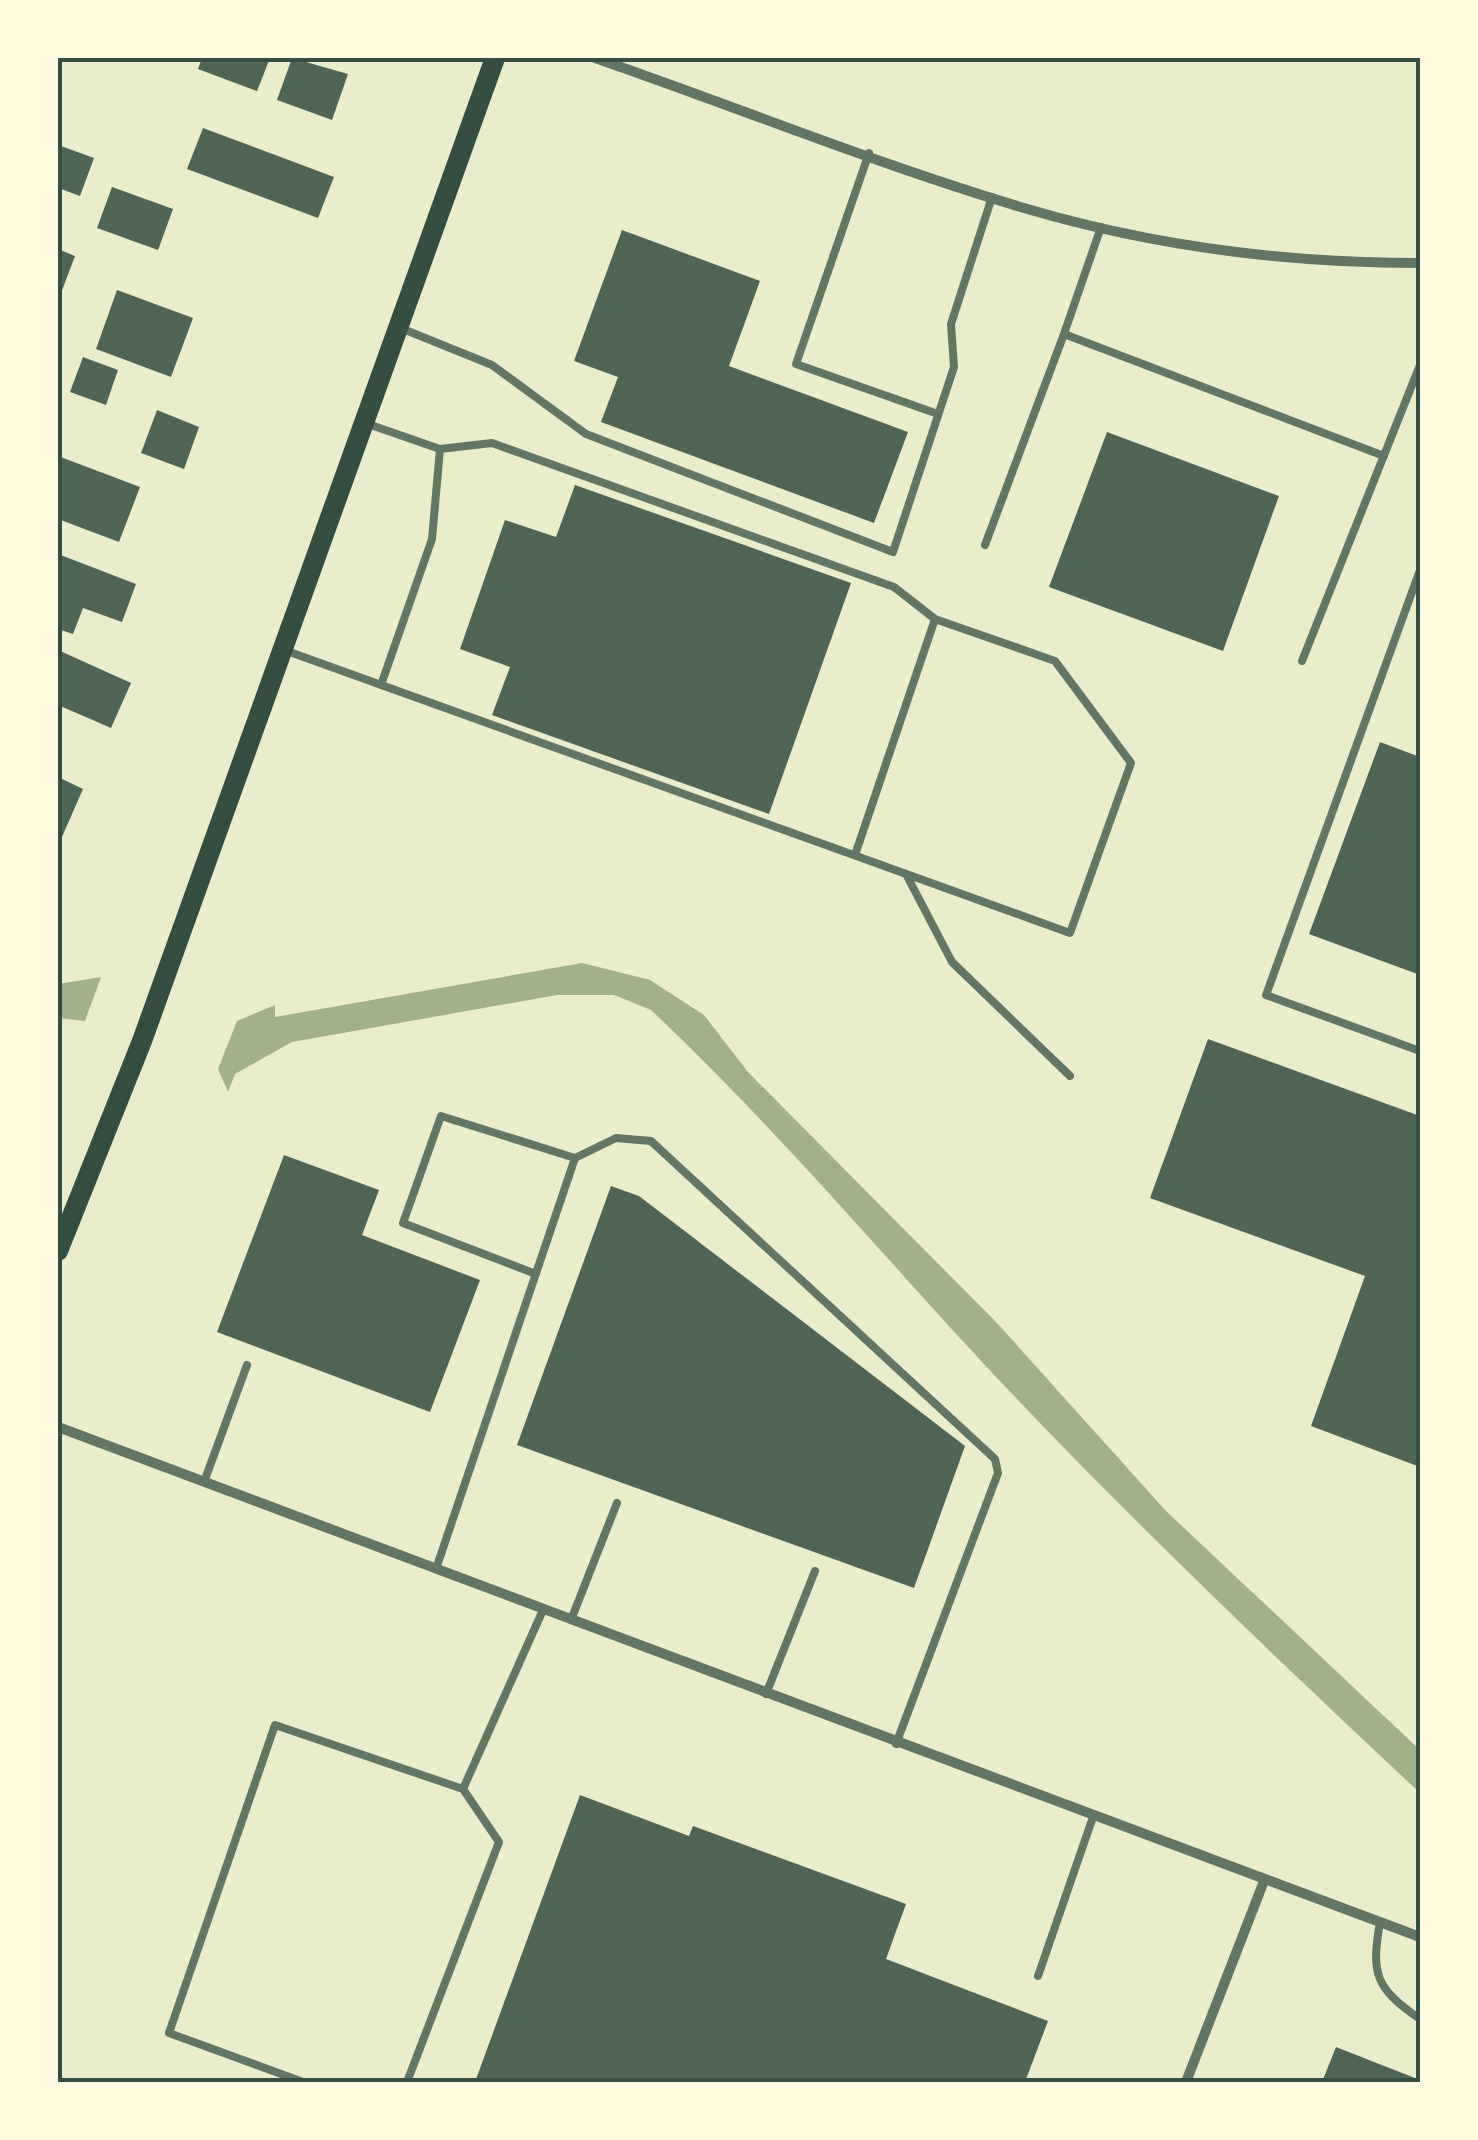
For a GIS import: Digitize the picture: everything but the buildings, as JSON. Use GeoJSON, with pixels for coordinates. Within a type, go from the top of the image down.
{"type":"FeatureCollection","features":[{"type":"Feature","properties":{"kind":"main road"},"geometry":{"type":"LineString","coordinates":[[58,1251],[142,1041],[496,58]]}},
{"type":"Feature","properties":{"kind":"street"},"geometry":{"type":"LineString","coordinates":[[594,58],[992,197],[1102,226],[1256,255],[1420,263]]}},
{"type":"Feature","properties":{"kind":"street"},"geometry":{"type":"LineString","coordinates":[[58,1428],[1420,1937]]}},
{"type":"Feature","properties":{"kind":"street"},"geometry":{"type":"LineString","coordinates":[[1186,2082],[1264,1881]]}},
{"type":"Feature","properties":{"kind":"lane"},"geometry":{"type":"LineString","coordinates":[[868,153],[796,364],[938,414]]}},
{"type":"Feature","properties":{"kind":"lane"},"geometry":{"type":"LineString","coordinates":[[398,327],[492,365],[586,434],[893,552],[954,366],[951,324],[992,197]]}},
{"type":"Feature","properties":{"kind":"lane"},"geometry":{"type":"LineString","coordinates":[[985,545],[1102,226]]}},
{"type":"Feature","properties":{"kind":"lane"},"geometry":{"type":"LineString","coordinates":[[1064,334],[1384,456]]}},
{"type":"Feature","properties":{"kind":"lane"},"geometry":{"type":"LineString","coordinates":[[1302,660],[1420,365]]}},
{"type":"Feature","properties":{"kind":"lane"},"geometry":{"type":"LineString","coordinates":[[282,650],[1070,932],[1131,763],[1055,661],[935,619],[894,588],[492,443],[440,449],[364,422]]}},
{"type":"Feature","properties":{"kind":"lane"},"geometry":{"type":"LineString","coordinates":[[381,685],[432,539],[440,449]]}},
{"type":"Feature","properties":{"kind":"lane"},"geometry":{"type":"LineString","coordinates":[[1420,570],[1266,995],[1420,1051]]}},
{"type":"Feature","properties":{"kind":"lane"},"geometry":{"type":"LineString","coordinates":[[855,855],[935,619]]}},
{"type":"Feature","properties":{"kind":"lane"},"geometry":{"type":"LineString","coordinates":[[906,874],[952,962],[1070,1076]]}},
{"type":"Feature","properties":{"kind":"lane"},"geometry":{"type":"LineString","coordinates":[[536,1274],[403,1223],[442,1116],[575,1158],[616,1138],[650,1141],[995,1459],[998,1473],[896,1744]]}},
{"type":"Feature","properties":{"kind":"lane"},"geometry":{"type":"LineString","coordinates":[[436,1570],[575,1158]]}},
{"type":"Feature","properties":{"kind":"lane"},"geometry":{"type":"LineString","coordinates":[[204,1482],[247,1364]]}},
{"type":"Feature","properties":{"kind":"lane"},"geometry":{"type":"LineString","coordinates":[[570,1620],[616,1503]]}},
{"type":"Feature","properties":{"kind":"lane"},"geometry":{"type":"LineString","coordinates":[[766,1694],[815,1571]]}},
{"type":"Feature","properties":{"kind":"lane"},"geometry":{"type":"LineString","coordinates":[[463,1789],[543,1610]]}},
{"type":"Feature","properties":{"kind":"lane"},"geometry":{"type":"LineString","coordinates":[[303,2082],[170,2033],[274,1725],[463,1789],[499,1842],[407,2082]]}},
{"type":"Feature","properties":{"kind":"lane"},"geometry":{"type":"LineString","coordinates":[[1038,1976],[1094,1817]]}},
{"type":"Feature","properties":{"kind":"lane"},"geometry":{"type":"LineString","coordinates":[[1380,1922],[1372,1963],[1378,1978],[1420,2019]]}},
{"type":"Feature","properties":{"kind":"shaded area"},"geometry":{"type":"Polygon","coordinates":[[[582,963],[650,980],[704,1015],[748,1072],[997,1323],[1166,1511],[1420,1750],[1420,1793],[1061,1445],[765,1125],[651,1010],[614,995],[557,995],[292,1042],[235,1074],[228,1092],[218,1069],[237,1021],[275,1005],[275,1017],[582,963]]]}},
{"type":"Feature","properties":{"kind":"shaded area"},"geometry":{"type":"Polygon","coordinates":[[[101,977],[85,1021],[58,1018],[58,984],[101,977]]]}}]}
